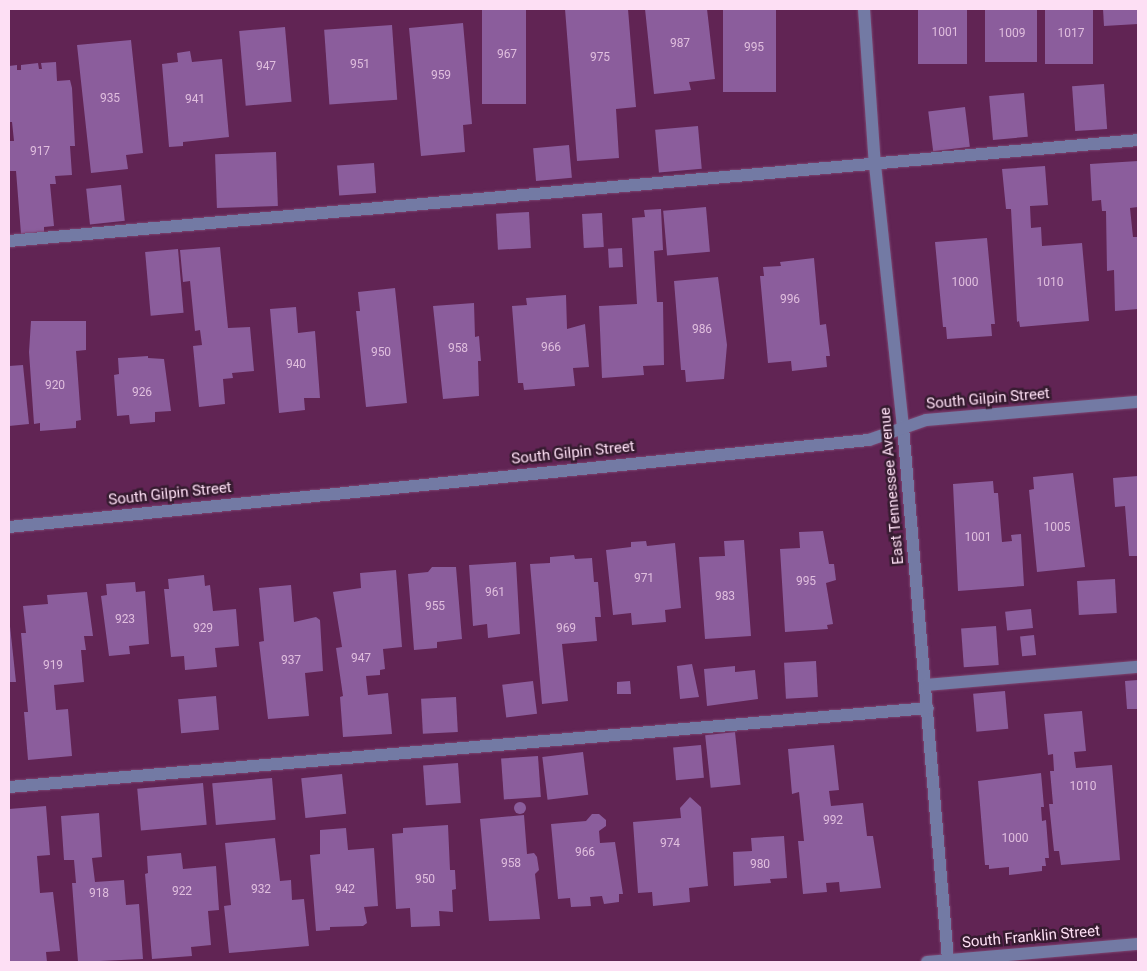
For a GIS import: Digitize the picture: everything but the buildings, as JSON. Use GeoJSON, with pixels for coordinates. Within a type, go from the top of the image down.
{"type":"FeatureCollection","features":[{"type":"Feature","properties":{"kind":"street","name":"East Tennessee Avenue"},"geometry":{"type":"LineString","coordinates":[[864,9],[875,165],[904,427],[948,960]]}},
{"type":"Feature","properties":{"kind":"street"},"geometry":{"type":"LineString","coordinates":[[9,241],[1138,140]]}},
{"type":"Feature","properties":{"kind":"street","name":"South Gilpin Street"},"geometry":{"type":"LineString","coordinates":[[9,527],[868,440],[926,420],[1138,402]]}},
{"type":"Feature","properties":{"kind":"street"},"geometry":{"type":"LineString","coordinates":[[926,685],[1138,666]]}},
{"type":"Feature","properties":{"kind":"street"},"geometry":{"type":"LineString","coordinates":[[9,787],[928,708]]}},
{"type":"Feature","properties":{"kind":"street","name":"South Franklin Street"},"geometry":{"type":"LineString","coordinates":[[927,962],[1138,944]]}}]}
